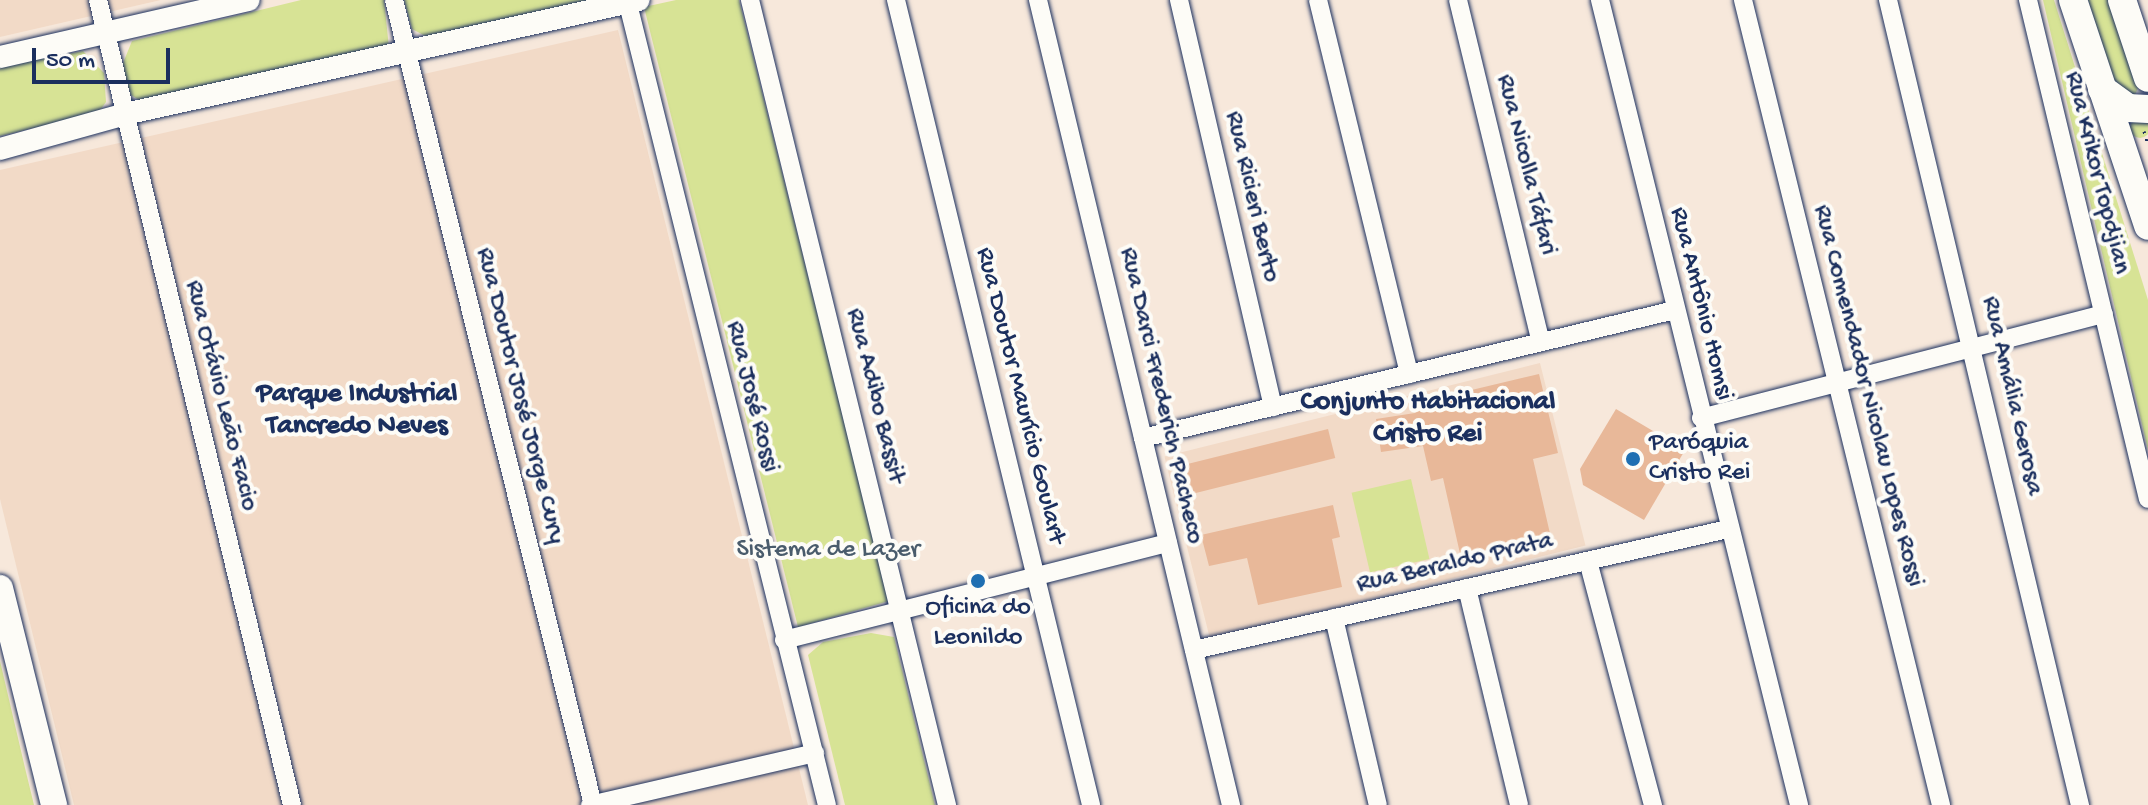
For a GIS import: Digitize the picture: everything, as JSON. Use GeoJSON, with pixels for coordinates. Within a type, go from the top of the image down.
{"type":"FeatureCollection","features":[{"type":"Feature","properties":{"kind":"main road"},"geometry":{"type":"LineString","coordinates":[[2073,0],[2102,89],[2138,162],[2148,226]]}},
{"type":"Feature","properties":{"kind":"main road"},"geometry":{"type":"LineString","coordinates":[[2122,0],[2148,78]]}},
{"type":"Feature","properties":{"kind":"main road"},"geometry":{"type":"LineString","coordinates":[[2102,89],[2128,108],[2148,109]]}},
{"type":"Feature","properties":{"kind":"main road"},"geometry":{"type":"LineString","coordinates":[[0,588],[54,805]]}},
{"type":"Feature","properties":{"kind":"street","name":"Rua Otávio Leão Facio"},"geometry":{"type":"LineString","coordinates":[[98,0],[292,805]]}},
{"type":"Feature","properties":{"kind":"street"},"geometry":{"type":"LineString","coordinates":[[0,57],[249,0]]}},
{"type":"Feature","properties":{"kind":"street","name":"Rua Doutor José Jorge Cury"},"geometry":{"type":"LineString","coordinates":[[394,0],[592,805]]}},
{"type":"Feature","properties":{"kind":"street","name":"Rua Adibo Bassit"},"geometry":{"type":"LineString","coordinates":[[750,0],[947,805]]}},
{"type":"Feature","properties":{"kind":"street","name":"Rua Doutor Maurício Goulart"},"geometry":{"type":"LineString","coordinates":[[896,0],[1091,805]]}},
{"type":"Feature","properties":{"kind":"street","name":"Rua Darci Frederich Pacheco"},"geometry":{"type":"LineString","coordinates":[[1038,0],[1231,805]]}},
{"type":"Feature","properties":{"kind":"street","name":"Rua Ricieri Berto"},"geometry":{"type":"LineString","coordinates":[[1179,0],[1273,407]]}},
{"type":"Feature","properties":{"kind":"street"},"geometry":{"type":"LineString","coordinates":[[1318,0],[1409,374]]}},
{"type":"Feature","properties":{"kind":"street","name":"Rua Nicolla Táfari"},"geometry":{"type":"LineString","coordinates":[[1458,0],[1541,342]]}},
{"type":"Feature","properties":{"kind":"street","name":"Rua Antônio Homsi"},"geometry":{"type":"LineString","coordinates":[[1600,0],[1728,529],[1799,805]]}},
{"type":"Feature","properties":{"kind":"street","name":"Rua Comendador Nicolau Lopes Rossi"},"geometry":{"type":"LineString","coordinates":[[1743,0],[1941,805]]}},
{"type":"Feature","properties":{"kind":"street","name":"Rua Amália Gerosa"},"geometry":{"type":"LineString","coordinates":[[1888,0],[1974,348],[2080,805]]}},
{"type":"Feature","properties":{"kind":"street","name":"Rua Krikor Topdjian"},"geometry":{"type":"LineString","coordinates":[[2028,0],[2148,499]]}},
{"type":"Feature","properties":{"kind":"street"},"geometry":{"type":"LineString","coordinates":[[0,149],[125,114],[631,1]]}},
{"type":"Feature","properties":{"kind":"street","name":"Rua José Rossi"},"geometry":{"type":"LineString","coordinates":[[631,1],[784,640],[827,805]]}},
{"type":"Feature","properties":{"kind":"street"},"geometry":{"type":"LineString","coordinates":[[1143,438],[1675,310]]}},
{"type":"Feature","properties":{"kind":"street"},"geometry":{"type":"LineString","coordinates":[[1701,418],[2104,314]]}},
{"type":"Feature","properties":{"kind":"street","name":"Rua Beraldo Prata"},"geometry":{"type":"LineString","coordinates":[[1194,650],[1728,529]]}},
{"type":"Feature","properties":{"kind":"street"},"geometry":{"type":"LineString","coordinates":[[784,640],[899,607],[1168,543]]}},
{"type":"Feature","properties":{"kind":"street"},"geometry":{"type":"LineString","coordinates":[[1588,561],[1653,805]]}},
{"type":"Feature","properties":{"kind":"street"},"geometry":{"type":"LineString","coordinates":[[1467,588],[1519,805]]}},
{"type":"Feature","properties":{"kind":"street"},"geometry":{"type":"LineString","coordinates":[[1334,618],[1378,805]]}},
{"type":"Feature","properties":{"kind":"street"},"geometry":{"type":"LineString","coordinates":[[592,805],[815,753]]}},
{"type":"Feature","properties":{"kind":"shaded area"},"geometry":{"type":"Polygon","coordinates":[[[0,0],[161,0],[0,37],[0,0]]]}},
{"type":"Feature","properties":{"kind":"shaded area"},"geometry":{"type":"Polygon","coordinates":[[[618,30],[808,805],[74,805],[0,499],[0,170],[618,30]]]}},
{"type":"Feature","properties":{"kind":"shaded area"},"geometry":{"type":"Polygon","coordinates":[[[1540,363],[1585,545],[1210,639],[1164,457],[1540,363]]]}},
{"type":"Feature","properties":{"kind":"green space"},"geometry":{"type":"Polygon","coordinates":[[[301,0],[384,0],[389,48],[144,103],[131,95],[121,68],[132,41],[301,0]]]}},
{"type":"Feature","properties":{"kind":"green space"},"geometry":{"type":"Polygon","coordinates":[[[404,0],[604,0],[431,39],[412,29],[404,0]]]}},
{"type":"Feature","properties":{"kind":"green space","name":"Sistema de Lazer"},"geometry":{"type":"Polygon","coordinates":[[[676,0],[739,0],[889,601],[798,627],[644,7],[676,0]]]}},
{"type":"Feature","properties":{"kind":"green space"},"geometry":{"type":"Polygon","coordinates":[[[2043,0],[2054,0],[2148,300],[2148,450],[2043,0]]]}},
{"type":"Feature","properties":{"kind":"green space"},"geometry":{"type":"Polygon","coordinates":[[[2088,0],[2112,0],[2140,83],[2135,95],[2118,93],[2088,0]]]}},
{"type":"Feature","properties":{"kind":"green space"},"geometry":{"type":"Polygon","coordinates":[[[83,51],[104,73],[106,102],[98,113],[0,136],[0,67],[83,51]]]}},
{"type":"Feature","properties":{"kind":"green space"},"geometry":{"type":"Polygon","coordinates":[[[2140,118],[2147,121],[2150,128],[2147,135],[2140,138],[2133,135],[2130,128],[2133,121],[2140,118]]]}},
{"type":"Feature","properties":{"kind":"green space"},"geometry":{"type":"Polygon","coordinates":[[[1411,479],[1429,559],[1370,573],[1352,493],[1411,479]]]}},
{"type":"Feature","properties":{"kind":"green space","name":"Sistema de Lazer"},"geometry":{"type":"Polygon","coordinates":[[[871,633],[894,637],[935,805],[845,805],[808,655],[823,642],[871,633]]]}},
{"type":"Feature","properties":{"kind":"green space"},"geometry":{"type":"Polygon","coordinates":[[[0,661],[25,768],[34,805],[0,805],[0,661]]]}},
{"type":"Feature","properties":{"kind":"building"},"geometry":{"type":"Polygon","coordinates":[[[1539,374],[1558,453],[1533,459],[1551,538],[1461,558],[1443,478],[1431,481],[1423,446],[1381,452],[1376,419],[1415,413],[1413,404],[1539,374]]]}},
{"type":"Feature","properties":{"kind":"building","name":"Paróquia Cristo Rei"},"geometry":{"type":"Polygon","coordinates":[[[1616,409],[1685,450],[1644,520],[1583,485],[1580,469],[1616,409]]]}},
{"type":"Feature","properties":{"kind":"building"},"geometry":{"type":"Polygon","coordinates":[[[1328,429],[1335,458],[1190,494],[1182,465],[1328,429]]]}},
{"type":"Feature","properties":{"kind":"building"},"geometry":{"type":"Polygon","coordinates":[[[1333,505],[1340,537],[1332,539],[1342,587],[1258,605],[1247,558],[1209,566],[1201,535],[1333,505]]]}},
{"type":"Feature","properties":{"kind":"place","name":"Paróquia Cristo Rei"},"geometry":{"type":"Point","coordinates":[1633,459]}},
{"type":"Feature","properties":{"kind":"place","name":"Oficina do Leonildo"},"geometry":{"type":"Point","coordinates":[978,581]}},
{"type":"Feature","properties":{"kind":"district","name":"Parque Industrial Tancredo Neves"},"geometry":{"type":"Point","coordinates":[357,411]}},
{"type":"Feature","properties":{"kind":"district","name":"Conjunto Habitacional Cristo Rei"},"geometry":{"type":"Point","coordinates":[1428,419]}}]}
